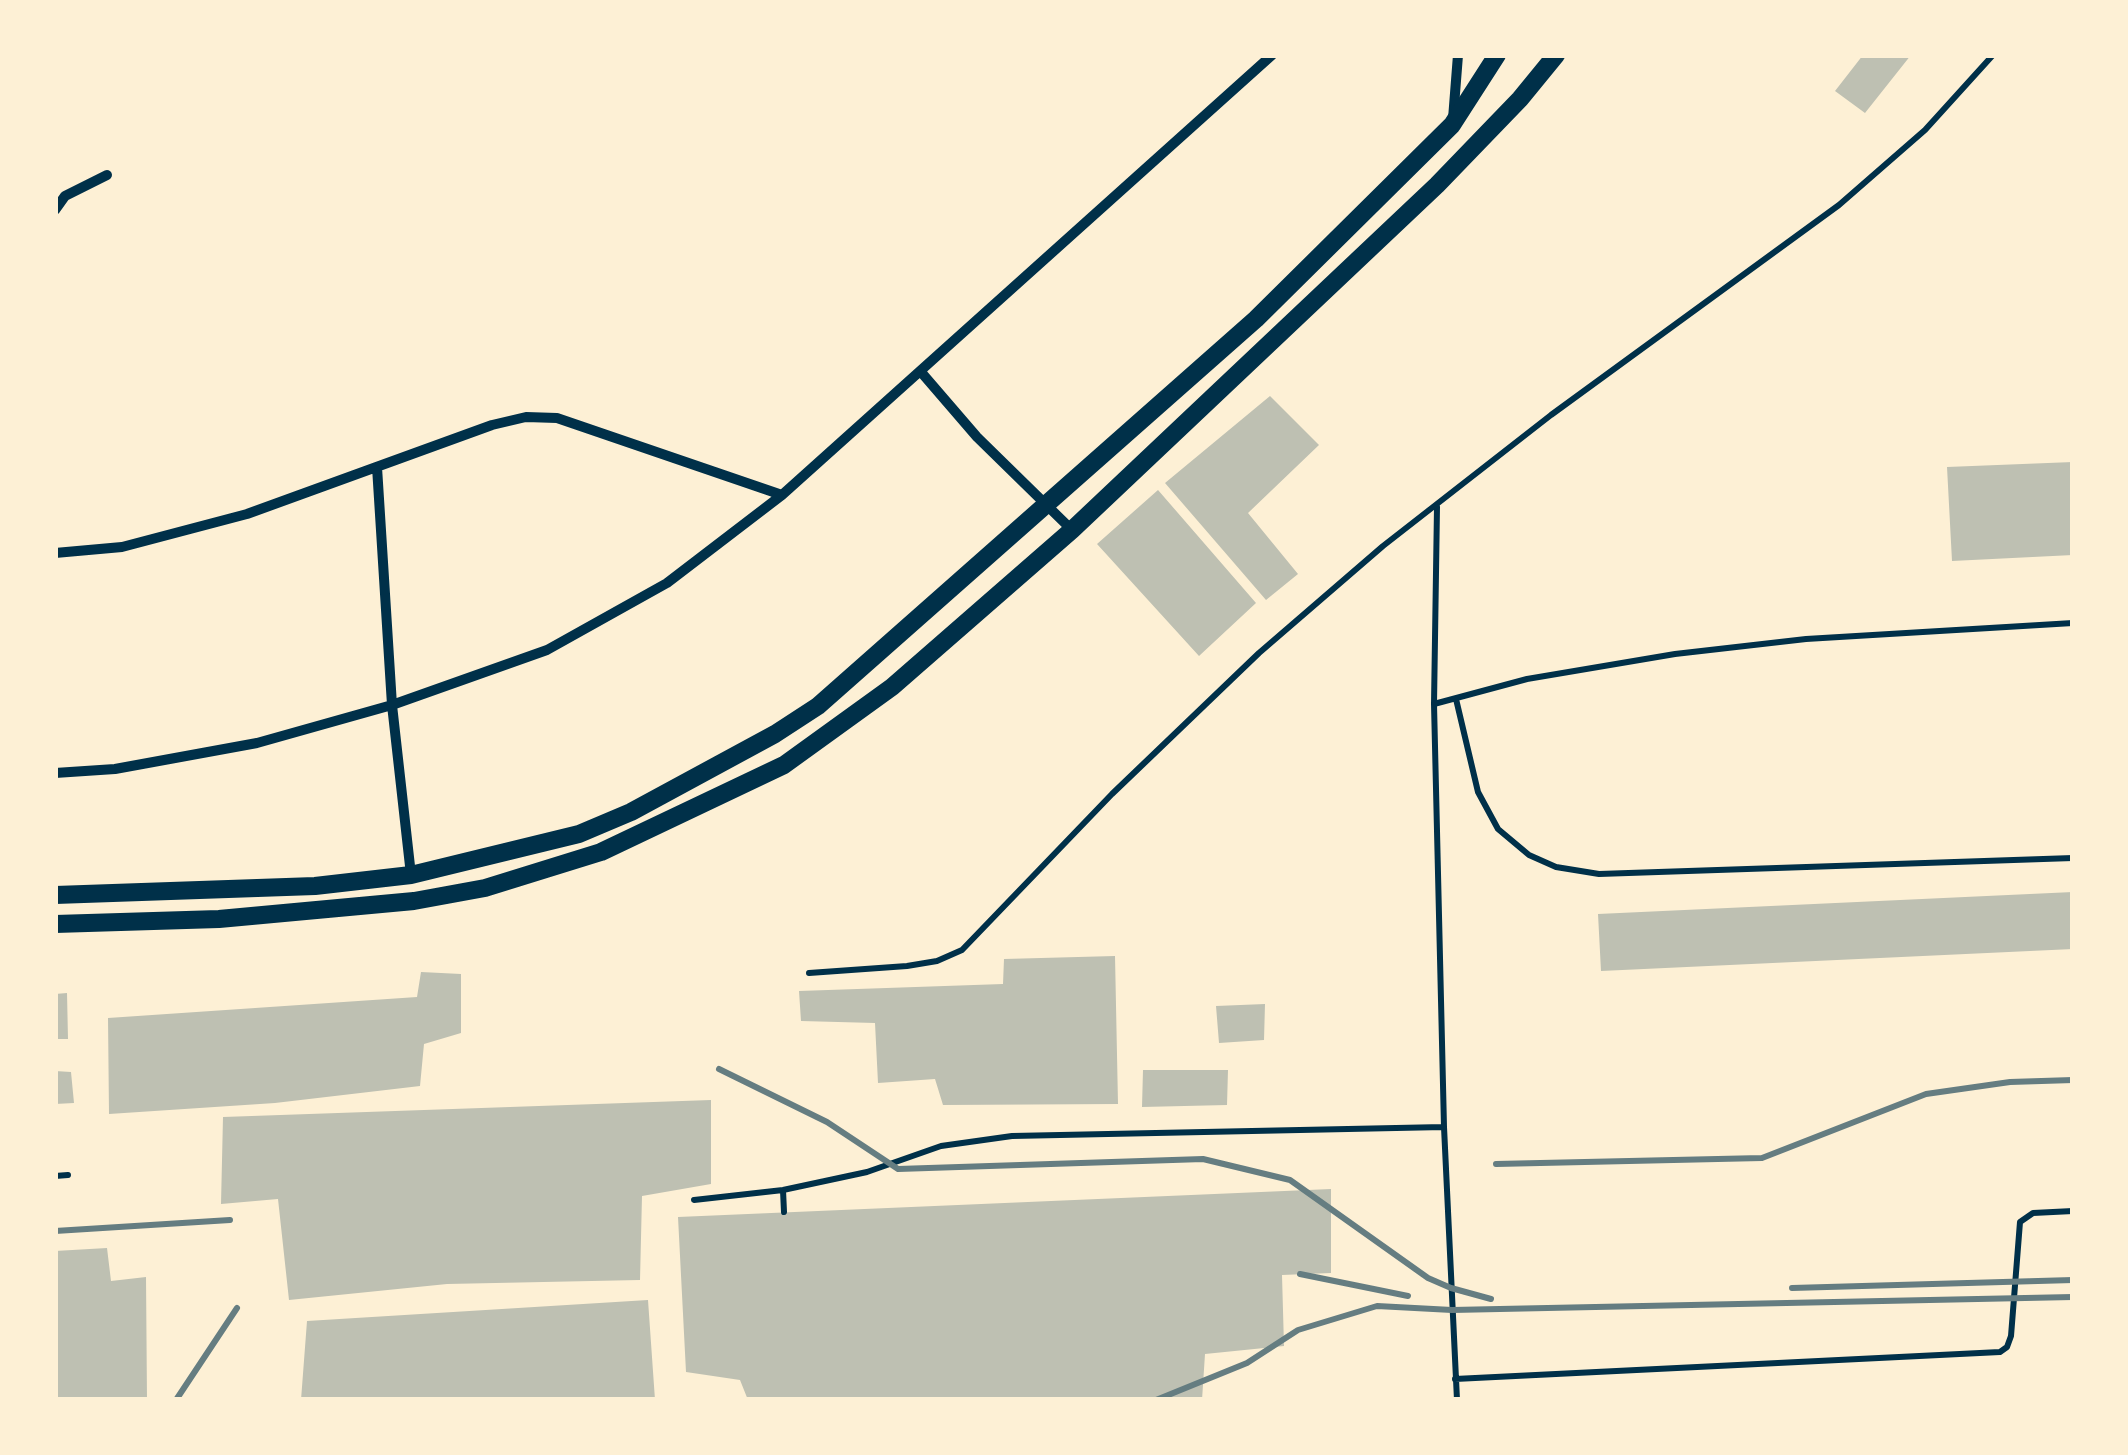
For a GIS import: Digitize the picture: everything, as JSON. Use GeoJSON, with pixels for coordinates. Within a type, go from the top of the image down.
{"type":"FeatureCollection","features":[{"type":"Feature","properties":{"kind":"main road"},"geometry":{"type":"LineString","coordinates":[[55,895],[315,886],[412,875],[591,829],[631,812],[775,734],[818,706],[1256,319],[1452,125],[1497,55]]}},
{"type":"Feature","properties":{"kind":"main road"},"geometry":{"type":"LineString","coordinates":[[55,924],[219,919],[414,901],[485,888],[601,852],[784,766],[892,687],[1072,530],[1479,142],[1556,55]]}},
{"type":"Feature","properties":{"kind":"main road"},"geometry":{"type":"LineString","coordinates":[[591,829],[601,852]]}},
{"type":"Feature","properties":{"kind":"street"},"geometry":{"type":"LineString","coordinates":[[55,773],[115,769],[257,743],[392,705],[547,650],[668,583],[782,495],[1272,55]]}},
{"type":"Feature","properties":{"kind":"street"},"geometry":{"type":"LineString","coordinates":[[1452,125],[1458,55]]}},
{"type":"Feature","properties":{"kind":"street"},"geometry":{"type":"LineString","coordinates":[[55,210],[65,196],[106,174]]}},
{"type":"Feature","properties":{"kind":"street"},"geometry":{"type":"LineString","coordinates":[[921,372],[977,437],[1072,530]]}},
{"type":"Feature","properties":{"kind":"street"},"geometry":{"type":"LineString","coordinates":[[55,553],[122,547],[247,514],[492,425],[526,417],[557,418],[782,495]]}},
{"type":"Feature","properties":{"kind":"street"},"geometry":{"type":"LineString","coordinates":[[377,467],[392,705],[412,875]]}},
{"type":"Feature","properties":{"kind":"lane"},"geometry":{"type":"LineString","coordinates":[[809,974],[922,964],[962,950],[1112,794],[1259,653],[1384,546],[1551,414],[1839,205],[1925,130],[1994,55]]}},
{"type":"Feature","properties":{"kind":"lane"},"geometry":{"type":"LineString","coordinates":[[1437,506],[1434,704],[1444,1127],[1457,1400]]}},
{"type":"Feature","properties":{"kind":"lane"},"geometry":{"type":"LineString","coordinates":[[1434,704],[1527,680],[1675,654],[1806,639],[2073,622]]}},
{"type":"Feature","properties":{"kind":"lane"},"geometry":{"type":"LineString","coordinates":[[1456,699],[1478,792],[1498,830],[1529,856],[1556,867],[1598,874],[2073,858]]}},
{"type":"Feature","properties":{"kind":"lane"},"geometry":{"type":"LineString","coordinates":[[694,1200],[783,1190],[866,1172],[942,1146],[1012,1136],[1444,1127]]}},
{"type":"Feature","properties":{"kind":"lane"},"geometry":{"type":"LineString","coordinates":[[55,1176],[68,1176]]}},
{"type":"Feature","properties":{"kind":"lane"},"geometry":{"type":"LineString","coordinates":[[783,1190],[784,1212]]}},
{"type":"Feature","properties":{"kind":"lane"},"geometry":{"type":"LineString","coordinates":[[1456,1379],[2000,1352],[2011,1336],[2020,1222],[2033,1212],[2073,1211]]}},
{"type":"Feature","properties":{"kind":"building"},"geometry":{"type":"Polygon","coordinates":[[[1863,55],[1911,55],[1865,113],[1835,91],[1863,55]]]}},
{"type":"Feature","properties":{"kind":"building"},"geometry":{"type":"Polygon","coordinates":[[[1270,396],[1319,445],[1248,513],[1298,574],[1266,600],[1165,483],[1270,396]]]}},
{"type":"Feature","properties":{"kind":"building"},"geometry":{"type":"Polygon","coordinates":[[[2073,462],[2073,555],[1952,561],[1947,467],[2073,462]]]}},
{"type":"Feature","properties":{"kind":"building"},"geometry":{"type":"Polygon","coordinates":[[[1158,490],[1256,603],[1199,656],[1097,544],[1158,490]]]}},
{"type":"Feature","properties":{"kind":"building"},"geometry":{"type":"Polygon","coordinates":[[[2073,892],[2073,949],[1601,971],[1598,914],[2073,892]]]}},
{"type":"Feature","properties":{"kind":"building"},"geometry":{"type":"Polygon","coordinates":[[[1115,956],[1118,1104],[943,1105],[935,1079],[878,1083],[875,1023],[801,1021],[799,991],[1003,984],[1004,959],[1115,956]]]}},
{"type":"Feature","properties":{"kind":"building"},"geometry":{"type":"Polygon","coordinates":[[[421,972],[461,974],[461,1033],[424,1044],[420,1086],[275,1103],[109,1114],[108,1018],[417,997],[421,972]]]}},
{"type":"Feature","properties":{"kind":"building"},"geometry":{"type":"Polygon","coordinates":[[[67,993],[68,1039],[55,1039],[55,994],[67,993]]]}},
{"type":"Feature","properties":{"kind":"building"},"geometry":{"type":"Polygon","coordinates":[[[1265,1004],[1264,1040],[1219,1043],[1216,1006],[1265,1004]]]}},
{"type":"Feature","properties":{"kind":"building"},"geometry":{"type":"Polygon","coordinates":[[[1143,1070],[1228,1070],[1227,1105],[1142,1107],[1143,1070]]]}},
{"type":"Feature","properties":{"kind":"building"},"geometry":{"type":"Polygon","coordinates":[[[55,1071],[71,1072],[74,1103],[55,1104],[55,1071]]]}},
{"type":"Feature","properties":{"kind":"building"},"geometry":{"type":"Polygon","coordinates":[[[711,1100],[711,1184],[642,1196],[640,1280],[447,1284],[289,1300],[278,1199],[221,1204],[223,1117],[711,1100]]]}},
{"type":"Feature","properties":{"kind":"building"},"geometry":{"type":"Polygon","coordinates":[[[1331,1189],[1331,1273],[1282,1275],[1284,1346],[1205,1354],[1202,1400],[748,1400],[740,1380],[686,1372],[678,1217],[1331,1189]]]}},
{"type":"Feature","properties":{"kind":"building"},"geometry":{"type":"Polygon","coordinates":[[[107,1248],[111,1281],[146,1277],[147,1400],[55,1400],[55,1251],[107,1248]]]}},
{"type":"Feature","properties":{"kind":"building"},"geometry":{"type":"Polygon","coordinates":[[[648,1300],[655,1400],[301,1400],[307,1321],[648,1300]]]}},
{"type":"Feature","properties":{"kind":"railway"},"geometry":{"type":"LineString","coordinates":[[719,1069],[827,1122],[898,1169],[1203,1159],[1290,1180],[1428,1278],[1491,1299]]}},
{"type":"Feature","properties":{"kind":"railway"},"geometry":{"type":"LineString","coordinates":[[1496,1164],[1762,1158],[1926,1094],[2010,1082],[2073,1080]]}},
{"type":"Feature","properties":{"kind":"railway"},"geometry":{"type":"LineString","coordinates":[[55,1231],[230,1220]]}},
{"type":"Feature","properties":{"kind":"railway"},"geometry":{"type":"LineString","coordinates":[[1300,1274],[1408,1296]]}},
{"type":"Feature","properties":{"kind":"railway"},"geometry":{"type":"LineString","coordinates":[[1792,1288],[2073,1280]]}},
{"type":"Feature","properties":{"kind":"railway"},"geometry":{"type":"LineString","coordinates":[[1156,1400],[1247,1363],[1298,1330],[1377,1306],[1452,1310],[2073,1297]]}},
{"type":"Feature","properties":{"kind":"railway"},"geometry":{"type":"LineString","coordinates":[[176,1400],[237,1308]]}}]}
